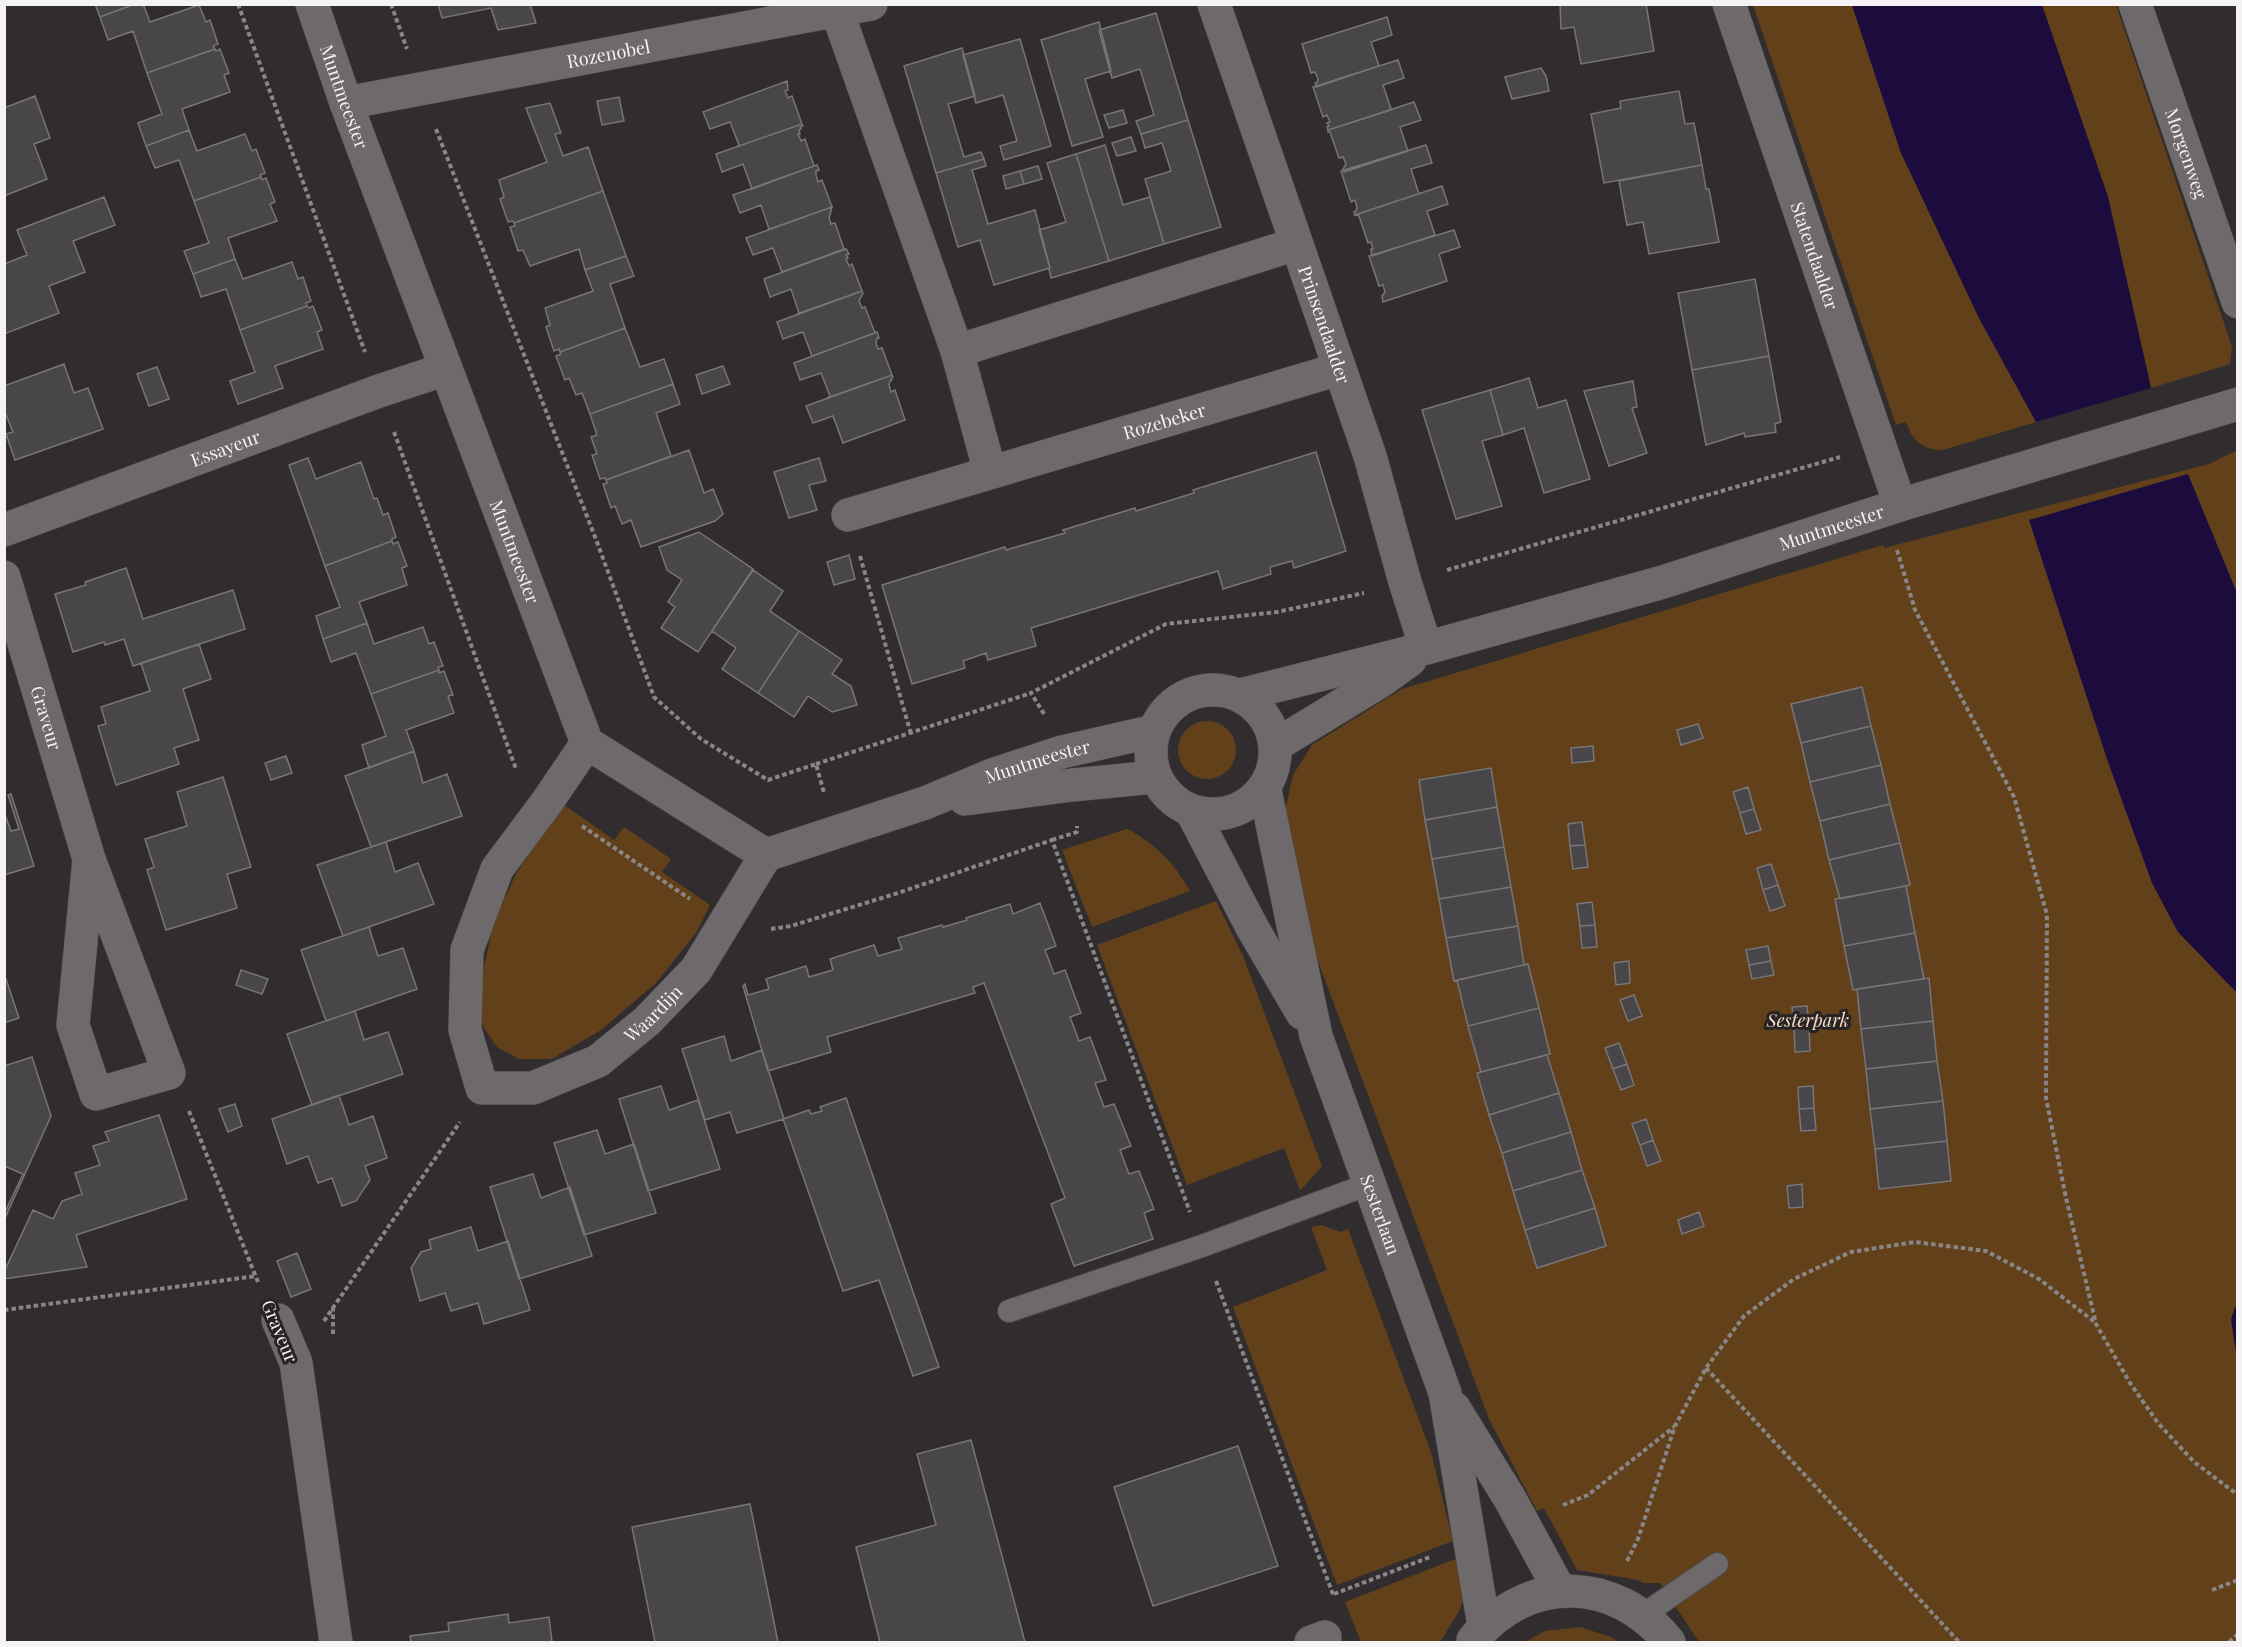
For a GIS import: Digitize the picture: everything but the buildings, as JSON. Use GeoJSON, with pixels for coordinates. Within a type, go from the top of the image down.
{"type":"FeatureCollection","features":[{"type":"Feature","properties":{"kind":"street","name":"Muntmeester"},"geometry":{"type":"LineString","coordinates":[[312,4],[346,103],[587,743]]}},
{"type":"Feature","properties":{"kind":"street","name":"Rozenobel"},"geometry":{"type":"LineString","coordinates":[[346,103],[871,4]]}},
{"type":"Feature","properties":{"kind":"street","name":"Prinsendaalder"},"geometry":{"type":"LineString","coordinates":[[1214,4],[1370,456],[1426,648]]}},
{"type":"Feature","properties":{"kind":"street","name":"Statendaalder"},"geometry":{"type":"LineString","coordinates":[[1729,4],[1900,505]]}},
{"type":"Feature","properties":{"kind":"street","name":"Morgenweg"},"geometry":{"type":"LineString","coordinates":[[2135,4],[2238,303]]}},
{"type":"Feature","properties":{"kind":"street"},"geometry":{"type":"LineString","coordinates":[[837,11],[957,351],[990,472]]}},
{"type":"Feature","properties":{"kind":"street"},"geometry":{"type":"LineString","coordinates":[[957,351],[1296,244]]}},
{"type":"Feature","properties":{"kind":"street","name":"Essayeur"},"geometry":{"type":"LineString","coordinates":[[4,530],[379,391],[446,369]]}},
{"type":"Feature","properties":{"kind":"street","name":"Rozebeker"},"geometry":{"type":"LineString","coordinates":[[848,515],[1339,369]]}},
{"type":"Feature","properties":{"kind":"street","name":"Muntmeester"},"geometry":{"type":"LineString","coordinates":[[1240,695],[1426,648],[1662,582],[1900,505],[2230,406]]}},
{"type":"Feature","properties":{"kind":"street","name":"Graveur"},"geometry":{"type":"LineString","coordinates":[[4,577],[89,859],[169,1073],[96,1094],[73,1025],[89,859]]}},
{"type":"Feature","properties":{"kind":"street","name":"Muntmeester"},"geometry":{"type":"LineString","coordinates":[[1276,745],[1381,681],[1426,648]]}},
{"type":"Feature","properties":{"kind":"street"},"geometry":{"type":"LineString","coordinates":[[1220,690],[1240,695],[1264,715],[1276,745],[1275,768],[1264,790],[1232,813],[1192,812],[1176,804],[1164,792],[1155,777],[1150,754],[1154,731],[1164,713],[1180,699],[1199,691],[1220,690]]}},
{"type":"Feature","properties":{"kind":"street","name":"Muntmeester"},"geometry":{"type":"LineString","coordinates":[[766,855],[925,803],[992,775],[1062,752],[1154,731]]}},
{"type":"Feature","properties":{"kind":"street"},"geometry":{"type":"LineString","coordinates":[[482,1088],[465,1030],[467,950],[497,869],[548,802],[587,743],[766,855]]}},
{"type":"Feature","properties":{"kind":"street","name":"Muntmeester"},"geometry":{"type":"LineString","coordinates":[[925,803],[1155,777]]}},
{"type":"Feature","properties":{"kind":"street","name":"Sesterlaan"},"geometry":{"type":"LineString","coordinates":[[1264,790],[1316,1036],[1445,1393],[1523,1523],[1560,1591]]}},
{"type":"Feature","properties":{"kind":"street","name":"Sesterlaan"},"geometry":{"type":"LineString","coordinates":[[1192,812],[1253,929],[1316,1036]]}},
{"type":"Feature","properties":{"kind":"street","name":"Waardijn"},"geometry":{"type":"LineString","coordinates":[[482,1088],[534,1088],[598,1061],[639,1028],[696,970],[766,855]]}},
{"type":"Feature","properties":{"kind":"street","name":"Graveur"},"geometry":{"type":"LineString","coordinates":[[278,1320],[296,1363],[336,1642]]}},
{"type":"Feature","properties":{"kind":"street","name":"Sesterlaan"},"geometry":{"type":"LineString","coordinates":[[1445,1393],[1478,1634]]}},
{"type":"Feature","properties":{"kind":"street"},"geometry":{"type":"LineString","coordinates":[[1478,1634],[1501,1612],[1520,1602],[1540,1594],[1560,1591],[1584,1592],[1608,1597],[1643,1615],[1670,1642]]}},
{"type":"Feature","properties":{"kind":"lane"},"geometry":{"type":"LineString","coordinates":[[1009,1311],[1202,1246],[1370,1184]]}},
{"type":"Feature","properties":{"kind":"lane"},"geometry":{"type":"LineString","coordinates":[[1643,1615],[1717,1564]]}},
{"type":"Feature","properties":{"kind":"path"},"geometry":{"type":"LineString","coordinates":[[391,4],[420,88],[597,542],[654,697],[701,739],[768,780],[1031,693]]}},
{"type":"Feature","properties":{"kind":"path"},"geometry":{"type":"LineString","coordinates":[[1900,505],[1895,544],[1915,610],[2014,797],[2047,915],[2046,1098],[2066,1198],[2096,1324],[2130,1383],[2158,1423],[2194,1462],[2238,1495]]}},
{"type":"Feature","properties":{"kind":"path"},"geometry":{"type":"LineString","coordinates":[[848,515],[911,734]]}},
{"type":"Feature","properties":{"kind":"path"},"geometry":{"type":"LineString","coordinates":[[816,764],[835,832]]}},
{"type":"Feature","properties":{"kind":"path","name":"Graveur"},"geometry":{"type":"LineString","coordinates":[[169,1073],[178,1083],[256,1276],[278,1320]]}},
{"type":"Feature","properties":{"kind":"path"},"geometry":{"type":"LineString","coordinates":[[296,1363],[482,1088]]}},
{"type":"Feature","properties":{"kind":"path"},"geometry":{"type":"LineString","coordinates":[[1608,1597],[1638,1539],[1675,1426],[1706,1368],[1744,1316],[1794,1279],[1851,1252],[1915,1242],[1986,1251],[2039,1279],[2096,1324]]}},
{"type":"Feature","properties":{"kind":"path"},"geometry":{"type":"LineString","coordinates":[[4,1310],[256,1276]]}},
{"type":"Feature","properties":{"kind":"path"},"geometry":{"type":"LineString","coordinates":[[1706,1368],[1959,1642]]}},
{"type":"Feature","properties":{"kind":"path"},"geometry":{"type":"LineString","coordinates":[[1523,1523],[1588,1495],[1675,1426]]}},
{"type":"Feature","properties":{"kind":"path"},"geometry":{"type":"LineString","coordinates":[[2212,1590],[2238,1580]]}},
{"type":"Feature","properties":{"kind":"path"},"geometry":{"type":"LineString","coordinates":[[2229,1642],[2238,1634]]}},
{"type":"Feature","properties":{"kind":"green space"},"geometry":{"type":"Polygon","coordinates":[[[1753,5],[1852,5],[1901,153],[1979,318],[2036,422],[1943,450],[1929,448],[1919,443],[1906,422],[1896,425],[1753,5]]]}},
{"type":"Feature","properties":{"kind":"green space"},"geometry":{"type":"Polygon","coordinates":[[[2042,5],[2116,5],[2232,347],[2230,364],[2151,388],[2108,197],[2042,5]]]}},
{"type":"Feature","properties":{"kind":"green space","name":"Sesterpark"},"geometry":{"type":"Polygon","coordinates":[[[2237,450],[2237,1642],[1699,1642],[1660,1583],[1643,1583],[1638,1580],[1577,1570],[1544,1508],[1537,1511],[1489,1419],[1312,945],[1285,811],[1293,775],[1312,745],[1402,689],[1883,545],[1884,548],[2209,464],[2237,450]]]}},
{"type":"Feature","properties":{"kind":"green space"},"geometry":{"type":"Polygon","coordinates":[[[1201,721],[1213,721],[1223,725],[1232,734],[1236,756],[1228,771],[1213,779],[1201,779],[1191,775],[1182,766],[1178,756],[1178,744],[1182,734],[1191,725],[1201,721]]]}},
{"type":"Feature","properties":{"kind":"green space"},"geometry":{"type":"Polygon","coordinates":[[[563,804],[614,840],[624,827],[671,859],[662,872],[710,905],[696,933],[656,983],[601,1030],[552,1059],[519,1059],[497,1047],[483,1027],[480,984],[494,922],[516,874],[563,804]]]}},
{"type":"Feature","properties":{"kind":"green space"},"geometry":{"type":"Polygon","coordinates":[[[1127,829],[1147,841],[1163,855],[1190,891],[1092,927],[1062,850],[1127,829]]]}},
{"type":"Feature","properties":{"kind":"green space"},"geometry":{"type":"Polygon","coordinates":[[[1216,901],[1243,956],[1322,1166],[1300,1191],[1284,1148],[1187,1185],[1097,945],[1216,901]]]}},
{"type":"Feature","properties":{"kind":"green space"},"geometry":{"type":"Polygon","coordinates":[[[1321,1225],[1341,1232],[1348,1229],[1431,1452],[1453,1541],[1337,1585],[1233,1307],[1327,1270],[1311,1227],[1321,1225]]]}},
{"type":"Feature","properties":{"kind":"green space"},"geometry":{"type":"Polygon","coordinates":[[[1458,1558],[1465,1597],[1440,1642],[1361,1642],[1345,1602],[1458,1558]]]}},
{"type":"Feature","properties":{"kind":"green space"},"geometry":{"type":"Polygon","coordinates":[[[1580,1627],[1611,1637],[1618,1642],[1525,1642],[1545,1631],[1580,1627]]]}},
{"type":"Feature","properties":{"kind":"shaded area"},"geometry":{"type":"Polygon","coordinates":[[[1852,5],[2042,5],[2108,197],[2151,388],[2036,422],[1979,318],[1901,153],[1852,5]]]}},
{"type":"Feature","properties":{"kind":"shaded area"},"geometry":{"type":"Polygon","coordinates":[[[2188,474],[2237,593],[2237,993],[2178,932],[2152,883],[2108,762],[2029,520],[2188,474]]]}},
{"type":"Feature","properties":{"kind":"shaded area"},"geometry":{"type":"Polygon","coordinates":[[[2238,1302],[2237,1359],[2231,1319],[2238,1302]]]}}]}
